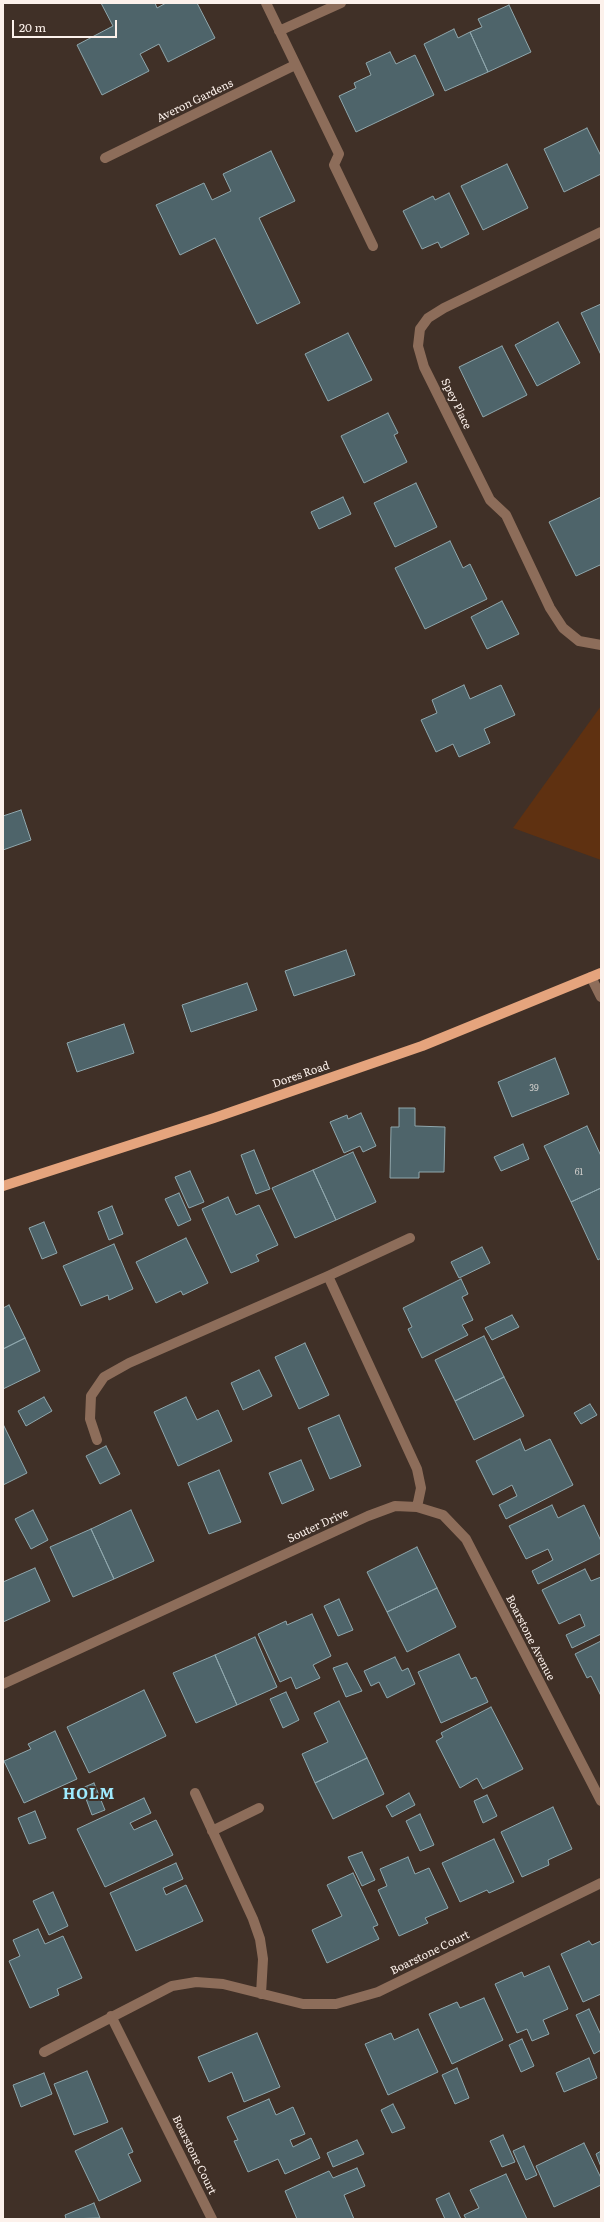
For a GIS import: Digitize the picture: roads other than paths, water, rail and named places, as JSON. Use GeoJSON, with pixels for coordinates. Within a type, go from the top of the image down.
{"type":"FeatureCollection","features":[{"type":"Feature","properties":{"kind":"main road","name":"Dores Road"},"geometry":{"type":"LineString","coordinates":[[3,1186],[214,1118],[422,1046],[601,973]]}},
{"type":"Feature","properties":{"kind":"street"},"geometry":{"type":"LineString","coordinates":[[266,3],[338,154],[334,165],[373,246]]}},
{"type":"Feature","properties":{"kind":"street"},"geometry":{"type":"LineString","coordinates":[[279,31],[341,3]]}},
{"type":"Feature","properties":{"kind":"street","name":"Averon Gardens"},"geometry":{"type":"LineString","coordinates":[[105,158],[295,65]]}},
{"type":"Feature","properties":{"kind":"street","name":"Spey Place"},"geometry":{"type":"LineString","coordinates":[[601,232],[444,308],[428,318],[420,329],[418,346],[424,367],[490,500],[506,515],[550,608],[563,628],[579,641],[601,645]]}},
{"type":"Feature","properties":{"kind":"street"},"geometry":{"type":"LineString","coordinates":[[591,977],[601,997]]}},
{"type":"Feature","properties":{"kind":"street"},"geometry":{"type":"LineString","coordinates":[[97,1440],[90,1419],[91,1396],[104,1377],[129,1363],[328,1276],[410,1238]]}},
{"type":"Feature","properties":{"kind":"street"},"geometry":{"type":"LineString","coordinates":[[328,1276],[417,1469],[421,1488],[418,1507]]}},
{"type":"Feature","properties":{"kind":"street","name":"Souter Drive"},"geometry":{"type":"LineString","coordinates":[[3,1684],[368,1516],[395,1506],[418,1507]]}},
{"type":"Feature","properties":{"kind":"street","name":"Boarstone Avenue"},"geometry":{"type":"LineString","coordinates":[[418,1507],[443,1515],[466,1540],[601,1801]]}},
{"type":"Feature","properties":{"kind":"street"},"geometry":{"type":"LineString","coordinates":[[195,1794],[260,1939],[263,1959],[261,1994]]}},
{"type":"Feature","properties":{"kind":"street"},"geometry":{"type":"LineString","coordinates":[[212,1831],[259,1808]]}},
{"type":"Feature","properties":{"kind":"street","name":"Boarstone Court"},"geometry":{"type":"LineString","coordinates":[[44,2052],[111,2016],[172,1986],[196,1982],[223,1984],[303,2004],[336,2004],[378,1992],[601,1883]]}},
{"type":"Feature","properties":{"kind":"street","name":"Boarstone Court"},"geometry":{"type":"LineString","coordinates":[[111,2016],[212,2219]]}},
{"type":"Feature","properties":{"kind":"district","name":"HOLM"},"geometry":{"type":"Point","coordinates":[89,1795]}}]}
